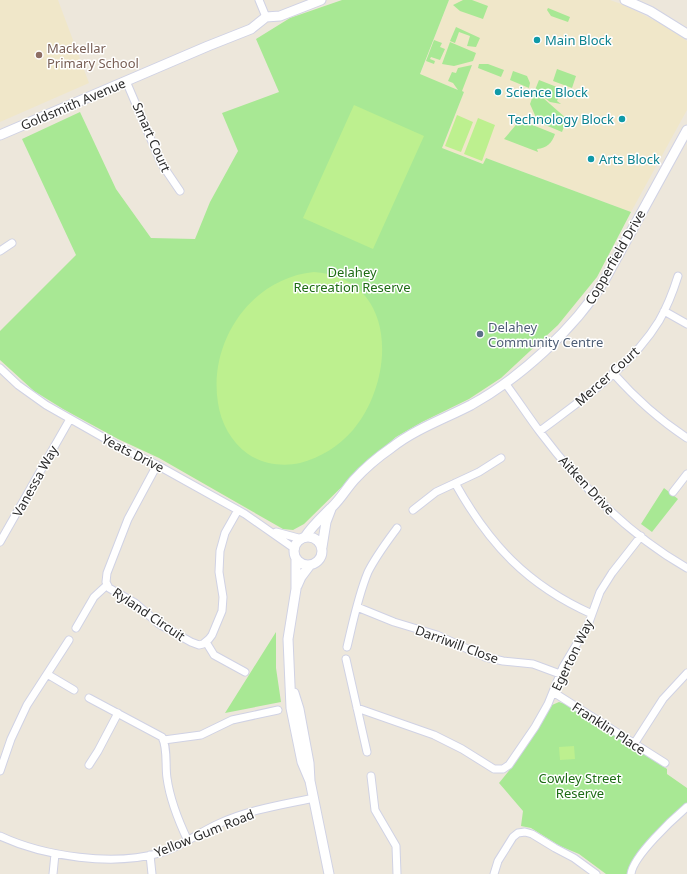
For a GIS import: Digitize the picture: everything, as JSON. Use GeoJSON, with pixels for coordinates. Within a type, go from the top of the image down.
{"type":"FeatureCollection","features":[{"type":"Feature","properties":{"kind":"street"},"geometry":{"type":"LineString","coordinates":[[259,0],[266,17]]}},
{"type":"Feature","properties":{"kind":"street","name":"Goldsmith Avenue"},"geometry":{"type":"LineString","coordinates":[[0,135],[251,29],[266,17],[280,16],[321,0]]}},
{"type":"Feature","properties":{"kind":"street"},"geometry":{"type":"LineString","coordinates":[[625,0],[650,11],[687,34]]}},
{"type":"Feature","properties":{"kind":"street","name":"Smart Court"},"geometry":{"type":"LineString","coordinates":[[126,81],[162,163],[180,191]]}},
{"type":"Feature","properties":{"kind":"street","name":"Copperfield Drive"},"geometry":{"type":"LineString","coordinates":[[303,538],[321,516],[331,508],[354,480],[390,448],[422,428],[472,404],[505,383],[552,343],[576,318],[592,299],[613,265],[687,130]]}},
{"type":"Feature","properties":{"kind":"street"},"geometry":{"type":"LineString","coordinates":[[0,250],[12,243]]}},
{"type":"Feature","properties":{"kind":"street","name":"Mercer Court"},"geometry":{"type":"LineString","coordinates":[[540,432],[614,373],[644,342],[664,311],[678,276]]}},
{"type":"Feature","properties":{"kind":"street"},"geometry":{"type":"LineString","coordinates":[[664,311],[687,324]]}},
{"type":"Feature","properties":{"kind":"street","name":"Yeats Drive"},"geometry":{"type":"LineString","coordinates":[[0,368],[32,396],[120,447],[158,465],[238,510],[272,531],[295,553]]}},
{"type":"Feature","properties":{"kind":"street"},"geometry":{"type":"LineString","coordinates":[[614,373],[651,412],[687,438]]}},
{"type":"Feature","properties":{"kind":"street","name":"Aitken Drive"},"geometry":{"type":"LineString","coordinates":[[505,383],[540,432],[587,488],[618,518],[687,568]]}},
{"type":"Feature","properties":{"kind":"street","name":"Vanessa Way"},"geometry":{"type":"LineString","coordinates":[[0,542],[70,419]]}},
{"type":"Feature","properties":{"kind":"street"},"geometry":{"type":"LineString","coordinates":[[413,510],[436,492],[480,472],[501,458]]}},
{"type":"Feature","properties":{"kind":"street","name":"Ryland Circuit"},"geometry":{"type":"LineString","coordinates":[[158,465],[128,519],[107,573],[107,585],[139,605],[165,628],[195,644],[199,645],[206,642]]}},
{"type":"Feature","properties":{"kind":"street"},"geometry":{"type":"LineString","coordinates":[[673,492],[687,474]]}},
{"type":"Feature","properties":{"kind":"street"},"geometry":{"type":"LineString","coordinates":[[455,484],[488,535],[518,567],[552,592],[592,614]]}},
{"type":"Feature","properties":{"kind":"street","name":"Copperfield Drive"},"geometry":{"type":"LineString","coordinates":[[322,547],[326,522],[331,508]]}},
{"type":"Feature","properties":{"kind":"street"},"geometry":{"type":"LineString","coordinates":[[238,510],[222,542],[218,562],[223,597],[222,611],[212,635],[206,642],[214,655],[245,672]]}},
{"type":"Feature","properties":{"kind":"street"},"geometry":{"type":"LineString","coordinates":[[347,647],[356,607],[368,573],[378,554],[397,528]]}},
{"type":"Feature","properties":{"kind":"street","name":"Yeats Drive"},"geometry":{"type":"LineString","coordinates":[[272,531],[303,538]]}},
{"type":"Feature","properties":{"kind":"street","name":"Egerton Way"},"geometry":{"type":"LineString","coordinates":[[357,708],[434,735],[462,749],[490,767],[500,770],[509,765],[542,716],[560,674],[588,625],[600,592],[612,573],[641,536]]}},
{"type":"Feature","properties":{"kind":"street"},"geometry":{"type":"LineString","coordinates":[[295,553],[302,564],[310,565],[318,562],[322,555],[322,547],[317,540],[309,537],[298,541],[295,553],[296,589],[288,639],[290,681],[299,709],[309,763],[310,781],[330,874]]}},
{"type":"Feature","properties":{"kind":"street"},"geometry":{"type":"LineString","coordinates":[[296,589],[301,577],[310,565]]}},
{"type":"Feature","properties":{"kind":"street"},"geometry":{"type":"LineString","coordinates":[[76,628],[94,597],[107,585]]}},
{"type":"Feature","properties":{"kind":"street","name":"Darriwill Close"},"geometry":{"type":"LineString","coordinates":[[356,607],[394,622],[437,635],[485,657],[503,661],[533,664],[560,674]]}},
{"type":"Feature","properties":{"kind":"street"},"geometry":{"type":"LineString","coordinates":[[0,771],[19,720],[31,698],[69,640]]}},
{"type":"Feature","properties":{"kind":"street"},"geometry":{"type":"LineString","coordinates":[[346,659],[367,752]]}},
{"type":"Feature","properties":{"kind":"street"},"geometry":{"type":"LineString","coordinates":[[634,744],[663,699],[687,673]]}},
{"type":"Feature","properties":{"kind":"street"},"geometry":{"type":"LineString","coordinates":[[47,674],[74,690]]}},
{"type":"Feature","properties":{"kind":"street","name":"Franklin Place"},"geometry":{"type":"LineString","coordinates":[[553,692],[665,764]]}},
{"type":"Feature","properties":{"kind":"street"},"geometry":{"type":"LineString","coordinates":[[89,698],[159,734],[164,740],[167,777],[171,800],[188,841]]}},
{"type":"Feature","properties":{"kind":"street"},"geometry":{"type":"LineString","coordinates":[[164,740],[202,735],[232,720],[278,710]]}},
{"type":"Feature","properties":{"kind":"street"},"geometry":{"type":"LineString","coordinates":[[89,765],[118,713]]}},
{"type":"Feature","properties":{"kind":"street"},"geometry":{"type":"LineString","coordinates":[[371,776],[376,810],[398,852],[397,874]]}},
{"type":"Feature","properties":{"kind":"street","name":"Yellow Gum Road"},"geometry":{"type":"LineString","coordinates":[[0,836],[22,845],[55,854],[108,858],[150,855],[162,852],[188,841],[217,825],[250,812],[314,798]]}},
{"type":"Feature","properties":{"kind":"street"},"geometry":{"type":"LineString","coordinates":[[631,874],[633,868],[650,843],[687,807]]}},
{"type":"Feature","properties":{"kind":"street"},"geometry":{"type":"LineString","coordinates":[[494,874],[498,861],[513,837],[518,833],[525,832],[532,834],[574,858],[596,874]]}},
{"type":"Feature","properties":{"kind":"street"},"geometry":{"type":"LineString","coordinates":[[53,874],[55,854]]}},
{"type":"Feature","properties":{"kind":"street"},"geometry":{"type":"LineString","coordinates":[[150,855],[152,874]]}},
{"type":"Feature","properties":{"kind":"shaded area","name":"Mackellar Primary School"},"geometry":{"type":"Polygon","coordinates":[[[0,0],[58,0],[89,83],[0,122],[0,0]]]}},
{"type":"Feature","properties":{"kind":"shaded area"},"geometry":{"type":"Polygon","coordinates":[[[449,0],[610,0],[624,5],[669,28],[687,41],[687,110],[631,212],[486,158],[484,164],[442,148],[464,92],[420,75],[449,0]]]}},
{"type":"Feature","properties":{"kind":"green space","name":"Delahey Recreation Reserve"},"geometry":{"type":"Polygon","coordinates":[[[342,0],[449,0],[420,74],[458,90],[453,83],[448,81],[452,72],[456,73],[458,68],[472,65],[462,91],[464,92],[442,148],[483,164],[486,158],[631,212],[597,277],[558,325],[501,378],[469,399],[422,422],[396,437],[365,464],[304,524],[293,530],[283,529],[159,458],[118,439],[63,409],[34,391],[0,360],[0,331],[76,255],[22,139],[80,112],[116,189],[151,238],[195,239],[210,202],[238,151],[222,113],[279,92],[256,39],[290,18],[342,0]]]}},
{"type":"Feature","properties":{"kind":"green space"},"geometry":{"type":"Polygon","coordinates":[[[463,0],[472,0],[488,6],[483,19],[460,11],[453,5],[463,0]]]}},
{"type":"Feature","properties":{"kind":"green space"},"geometry":{"type":"Polygon","coordinates":[[[548,8],[570,17],[568,22],[551,16],[547,10],[548,8]]]}},
{"type":"Feature","properties":{"kind":"green space"},"geometry":{"type":"Polygon","coordinates":[[[456,27],[480,38],[476,47],[467,46],[470,36],[459,32],[455,43],[450,41],[456,27]]]}},
{"type":"Feature","properties":{"kind":"green space"},"geometry":{"type":"Polygon","coordinates":[[[434,40],[442,43],[440,47],[445,49],[440,60],[431,57],[430,59],[435,61],[434,64],[426,61],[434,40]]]}},
{"type":"Feature","properties":{"kind":"green space"},"geometry":{"type":"Polygon","coordinates":[[[450,42],[476,53],[473,61],[454,66],[442,64],[450,42]]]}},
{"type":"Feature","properties":{"kind":"green space"},"geometry":{"type":"Polygon","coordinates":[[[479,64],[488,64],[504,70],[501,77],[478,68],[479,64]]]}},
{"type":"Feature","properties":{"kind":"green space"},"geometry":{"type":"Polygon","coordinates":[[[557,69],[576,76],[572,88],[553,81],[557,69]]]}},
{"type":"Feature","properties":{"kind":"green space"},"geometry":{"type":"Polygon","coordinates":[[[513,71],[527,76],[530,83],[529,88],[510,80],[513,71]]]}},
{"type":"Feature","properties":{"kind":"green space"},"geometry":{"type":"Polygon","coordinates":[[[539,80],[562,89],[557,101],[561,104],[550,102],[535,90],[539,80]]]}},
{"type":"Feature","properties":{"kind":"green space"},"geometry":{"type":"Polygon","coordinates":[[[534,93],[542,97],[567,119],[562,132],[538,122],[530,104],[534,93]]]}},
{"type":"Feature","properties":{"kind":"green space"},"geometry":{"type":"Polygon","coordinates":[[[354,105],[424,136],[373,249],[303,218],[354,105]]]}},
{"type":"Feature","properties":{"kind":"green space"},"geometry":{"type":"Polygon","coordinates":[[[457,115],[473,122],[461,152],[445,146],[457,115]]]}},
{"type":"Feature","properties":{"kind":"green space"},"geometry":{"type":"Polygon","coordinates":[[[478,118],[495,125],[482,161],[464,154],[478,118]]]}},
{"type":"Feature","properties":{"kind":"green space"},"geometry":{"type":"Polygon","coordinates":[[[520,120],[555,134],[552,140],[546,146],[537,149],[538,152],[504,139],[520,120]]]}},
{"type":"Feature","properties":{"kind":"green space"},"geometry":{"type":"Polygon","coordinates":[[[314,272],[342,278],[362,292],[375,311],[381,334],[382,359],[377,385],[367,409],[353,430],[335,446],[322,455],[307,461],[286,465],[273,464],[248,454],[232,438],[224,425],[218,403],[217,380],[220,358],[227,336],[239,317],[253,300],[271,286],[291,277],[314,272]]]}},
{"type":"Feature","properties":{"kind":"green space"},"geometry":{"type":"Polygon","coordinates":[[[664,488],[678,499],[652,532],[641,524],[664,488]]]}},
{"type":"Feature","properties":{"kind":"green space"},"geometry":{"type":"Polygon","coordinates":[[[276,632],[276,668],[281,702],[225,713],[276,632]]]}},
{"type":"Feature","properties":{"kind":"green space","name":"Cowley Street Reserve"},"geometry":{"type":"Polygon","coordinates":[[[559,702],[585,715],[667,769],[667,774],[687,788],[687,803],[661,826],[643,846],[630,865],[627,874],[606,874],[579,854],[560,846],[531,828],[521,826],[523,811],[499,783],[512,767],[552,705],[559,702]]]}},
{"type":"Feature","properties":{"kind":"green space"},"geometry":{"type":"Polygon","coordinates":[[[574,746],[575,759],[560,760],[559,747],[574,746]]]}},
{"type":"Feature","properties":{"kind":"place","name":"Main Block"},"geometry":{"type":"Point","coordinates":[537,40]}},
{"type":"Feature","properties":{"kind":"place","name":"Mackellar Primary School"},"geometry":{"type":"Point","coordinates":[39,55]}},
{"type":"Feature","properties":{"kind":"place","name":"Science Block"},"geometry":{"type":"Point","coordinates":[498,92]}},
{"type":"Feature","properties":{"kind":"place","name":"Technology Block"},"geometry":{"type":"Point","coordinates":[622,119]}},
{"type":"Feature","properties":{"kind":"place","name":"Arts Block"},"geometry":{"type":"Point","coordinates":[591,159]}},
{"type":"Feature","properties":{"kind":"place","name":"Delahey Community Centre"},"geometry":{"type":"Point","coordinates":[480,334]}}]}
